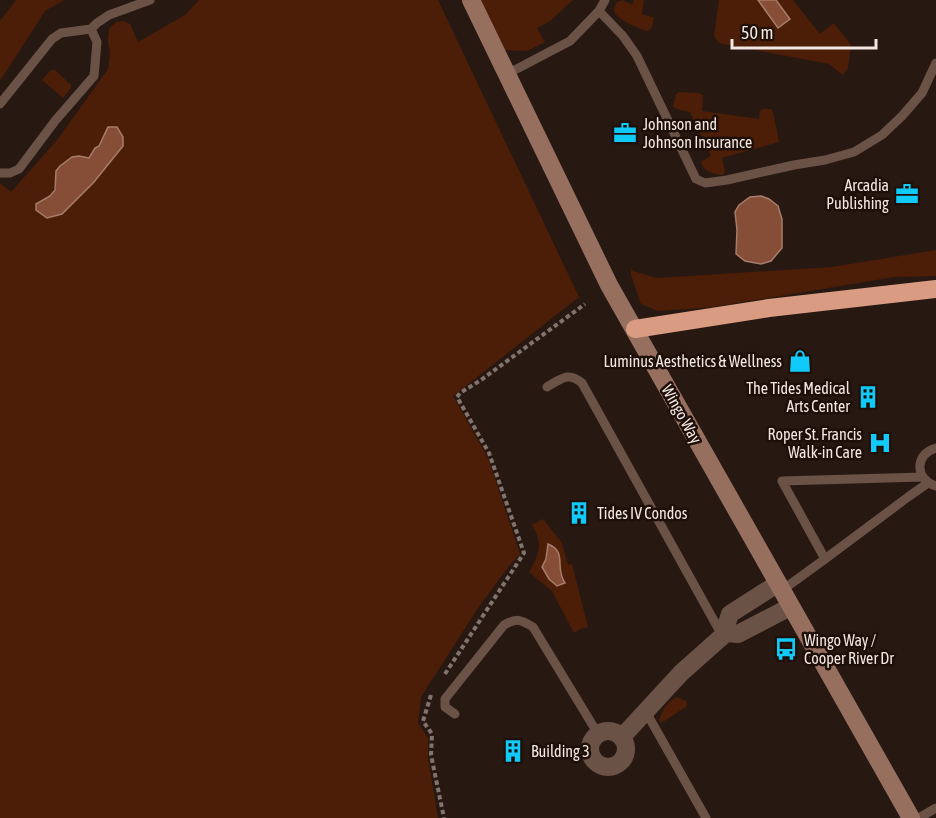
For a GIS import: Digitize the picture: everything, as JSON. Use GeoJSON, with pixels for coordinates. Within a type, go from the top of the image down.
{"type":"FeatureCollection","features":[{"type":"Feature","properties":{"kind":"highway"},"geometry":{"type":"LineString","coordinates":[[635,329],[769,308],[936,289]]}},
{"type":"Feature","properties":{"kind":"street","name":"Wingo Way"},"geometry":{"type":"LineString","coordinates":[[471,0],[609,285],[911,818]]}},
{"type":"Feature","properties":{"kind":"street"},"geometry":{"type":"LineString","coordinates":[[724,635],[738,634],[783,594]]}},
{"type":"Feature","properties":{"kind":"street"},"geometry":{"type":"LineString","coordinates":[[622,737],[681,674],[724,635],[730,614],[783,594]]}},
{"type":"Feature","properties":{"kind":"street"},"geometry":{"type":"LineString","coordinates":[[611,731],[622,737],[626,745],[624,758],[615,766],[605,767],[594,761],[590,754],[591,742],[598,734],[611,731]]}},
{"type":"Feature","properties":{"kind":"lane"},"geometry":{"type":"LineString","coordinates":[[0,104],[52,39],[61,33],[91,29],[109,15],[150,0]]}},
{"type":"Feature","properties":{"kind":"lane"},"geometry":{"type":"LineString","coordinates":[[507,74],[570,41],[599,11],[605,0]]}},
{"type":"Feature","properties":{"kind":"lane"},"geometry":{"type":"LineString","coordinates":[[599,11],[623,36],[637,56],[696,179],[705,183],[825,160],[854,152],[882,135],[902,116],[922,93],[936,63]]}},
{"type":"Feature","properties":{"kind":"lane"},"geometry":{"type":"LineString","coordinates":[[0,173],[10,173],[19,169],[55,121],[94,76],[97,42],[91,29]]}},
{"type":"Feature","properties":{"kind":"lane"},"geometry":{"type":"LineString","coordinates":[[547,387],[567,376],[574,377],[582,383],[724,635]]}},
{"type":"Feature","properties":{"kind":"lane"},"geometry":{"type":"LineString","coordinates":[[929,482],[920,471],[921,461],[924,454],[936,448]]}},
{"type":"Feature","properties":{"kind":"lane"},"geometry":{"type":"LineString","coordinates":[[825,559],[782,481],[929,482]]}},
{"type":"Feature","properties":{"kind":"lane"},"geometry":{"type":"LineString","coordinates":[[783,594],[825,559],[929,482]]}},
{"type":"Feature","properties":{"kind":"lane"},"geometry":{"type":"LineString","coordinates":[[455,714],[445,707],[445,699],[504,625],[521,620],[533,627],[598,734]]}},
{"type":"Feature","properties":{"kind":"lane"},"geometry":{"type":"LineString","coordinates":[[646,712],[706,818]]}},
{"type":"Feature","properties":{"kind":"lane"},"geometry":{"type":"LineString","coordinates":[[919,818],[936,808]]}},
{"type":"Feature","properties":{"kind":"path"},"geometry":{"type":"LineString","coordinates":[[442,679],[524,553],[489,453],[457,397],[585,304]]}},
{"type":"Feature","properties":{"kind":"path"},"geometry":{"type":"LineString","coordinates":[[436,688],[429,698],[423,721],[432,734],[431,755],[444,818]]}},
{"type":"Feature","properties":{"kind":"shaded area"},"geometry":{"type":"Polygon","coordinates":[[[16,0],[64,0],[45,11],[0,81],[0,21],[16,0]]]}},
{"type":"Feature","properties":{"kind":"shaded area"},"geometry":{"type":"Polygon","coordinates":[[[199,0],[438,0],[579,297],[453,396],[488,458],[520,554],[478,608],[421,697],[418,723],[428,738],[428,758],[438,818],[0,818],[0,183],[11,192],[57,140],[108,69],[109,29],[116,22],[124,21],[130,24],[138,42],[185,15],[199,0]],[[108,127],[99,146],[89,158],[79,156],[55,178],[54,189],[48,197],[36,205],[36,210],[94,182],[108,127]]]}},
{"type":"Feature","properties":{"kind":"shaded area"},"geometry":{"type":"Polygon","coordinates":[[[480,0],[573,0],[550,21],[537,28],[545,42],[527,51],[504,50],[480,0]]]}},
{"type":"Feature","properties":{"kind":"shaded area"},"geometry":{"type":"Polygon","coordinates":[[[623,0],[632,5],[634,0],[644,0],[642,14],[654,18],[652,27],[648,31],[630,24],[615,13],[614,8],[617,2],[623,0]]]}},
{"type":"Feature","properties":{"kind":"shaded area"},"geometry":{"type":"Polygon","coordinates":[[[719,0],[793,0],[820,34],[834,23],[851,45],[848,68],[843,75],[829,64],[719,43],[714,36],[719,0]]]}},
{"type":"Feature","properties":{"kind":"shaded area"},"geometry":{"type":"Polygon","coordinates":[[[758,0],[776,0],[790,19],[778,28],[758,0]]]}},
{"type":"Feature","properties":{"kind":"shaded area"},"geometry":{"type":"Polygon","coordinates":[[[52,70],[55,70],[71,85],[63,98],[42,80],[52,70]]]}},
{"type":"Feature","properties":{"kind":"shaded area"},"geometry":{"type":"Polygon","coordinates":[[[679,92],[703,95],[702,111],[759,119],[762,109],[771,109],[779,142],[722,158],[725,171],[723,175],[709,172],[701,162],[711,156],[690,112],[676,109],[673,106],[676,94],[679,92]]]}},
{"type":"Feature","properties":{"kind":"shaded area"},"geometry":{"type":"Polygon","coordinates":[[[108,127],[117,127],[123,137],[123,146],[94,182],[62,214],[47,218],[36,210],[36,204],[50,196],[55,190],[56,171],[60,166],[72,157],[89,158],[99,146],[108,127]]]}},
{"type":"Feature","properties":{"kind":"shaded area"},"geometry":{"type":"Polygon","coordinates":[[[761,196],[778,206],[782,219],[782,248],[771,261],[761,264],[745,261],[736,254],[735,212],[739,205],[750,197],[761,196]]]}},
{"type":"Feature","properties":{"kind":"shaded area"},"geometry":{"type":"Polygon","coordinates":[[[936,250],[936,276],[894,277],[713,307],[658,311],[641,304],[631,275],[631,268],[633,271],[657,278],[832,267],[936,250]]]}},
{"type":"Feature","properties":{"kind":"shaded area"},"geometry":{"type":"Polygon","coordinates":[[[543,519],[562,543],[568,565],[572,564],[588,627],[574,633],[552,591],[529,572],[539,549],[538,538],[532,525],[543,519]]]}},
{"type":"Feature","properties":{"kind":"shaded area"},"geometry":{"type":"Polygon","coordinates":[[[548,544],[558,551],[565,583],[557,586],[549,579],[542,567],[546,559],[548,544]]]}},
{"type":"Feature","properties":{"kind":"shaded area"},"geometry":{"type":"Polygon","coordinates":[[[677,697],[686,701],[687,706],[660,722],[665,707],[677,697]]]}},
{"type":"Feature","properties":{"kind":"place","name":"Johnson and Johnson Insurance"},"geometry":{"type":"Point","coordinates":[625,133]}},
{"type":"Feature","properties":{"kind":"place","name":"Arcadia Publishing"},"geometry":{"type":"Point","coordinates":[907,194]}},
{"type":"Feature","properties":{"kind":"place","name":"Luminus Aesthetics & Wellness"},"geometry":{"type":"Point","coordinates":[800,361]}},
{"type":"Feature","properties":{"kind":"place","name":"The Tides Medical Arts Center"},"geometry":{"type":"Point","coordinates":[868,397]}},
{"type":"Feature","properties":{"kind":"place","name":"Roper St. Francis Walk-in Care"},"geometry":{"type":"Point","coordinates":[880,443]}},
{"type":"Feature","properties":{"kind":"place","name":"Tides IV Condos"},"geometry":{"type":"Point","coordinates":[579,513]}},
{"type":"Feature","properties":{"kind":"place","name":"Wingo Way / Cooper River Dr"},"geometry":{"type":"Point","coordinates":[786,649]}},
{"type":"Feature","properties":{"kind":"place","name":"Building 3"},"geometry":{"type":"Point","coordinates":[513,751]}}]}
